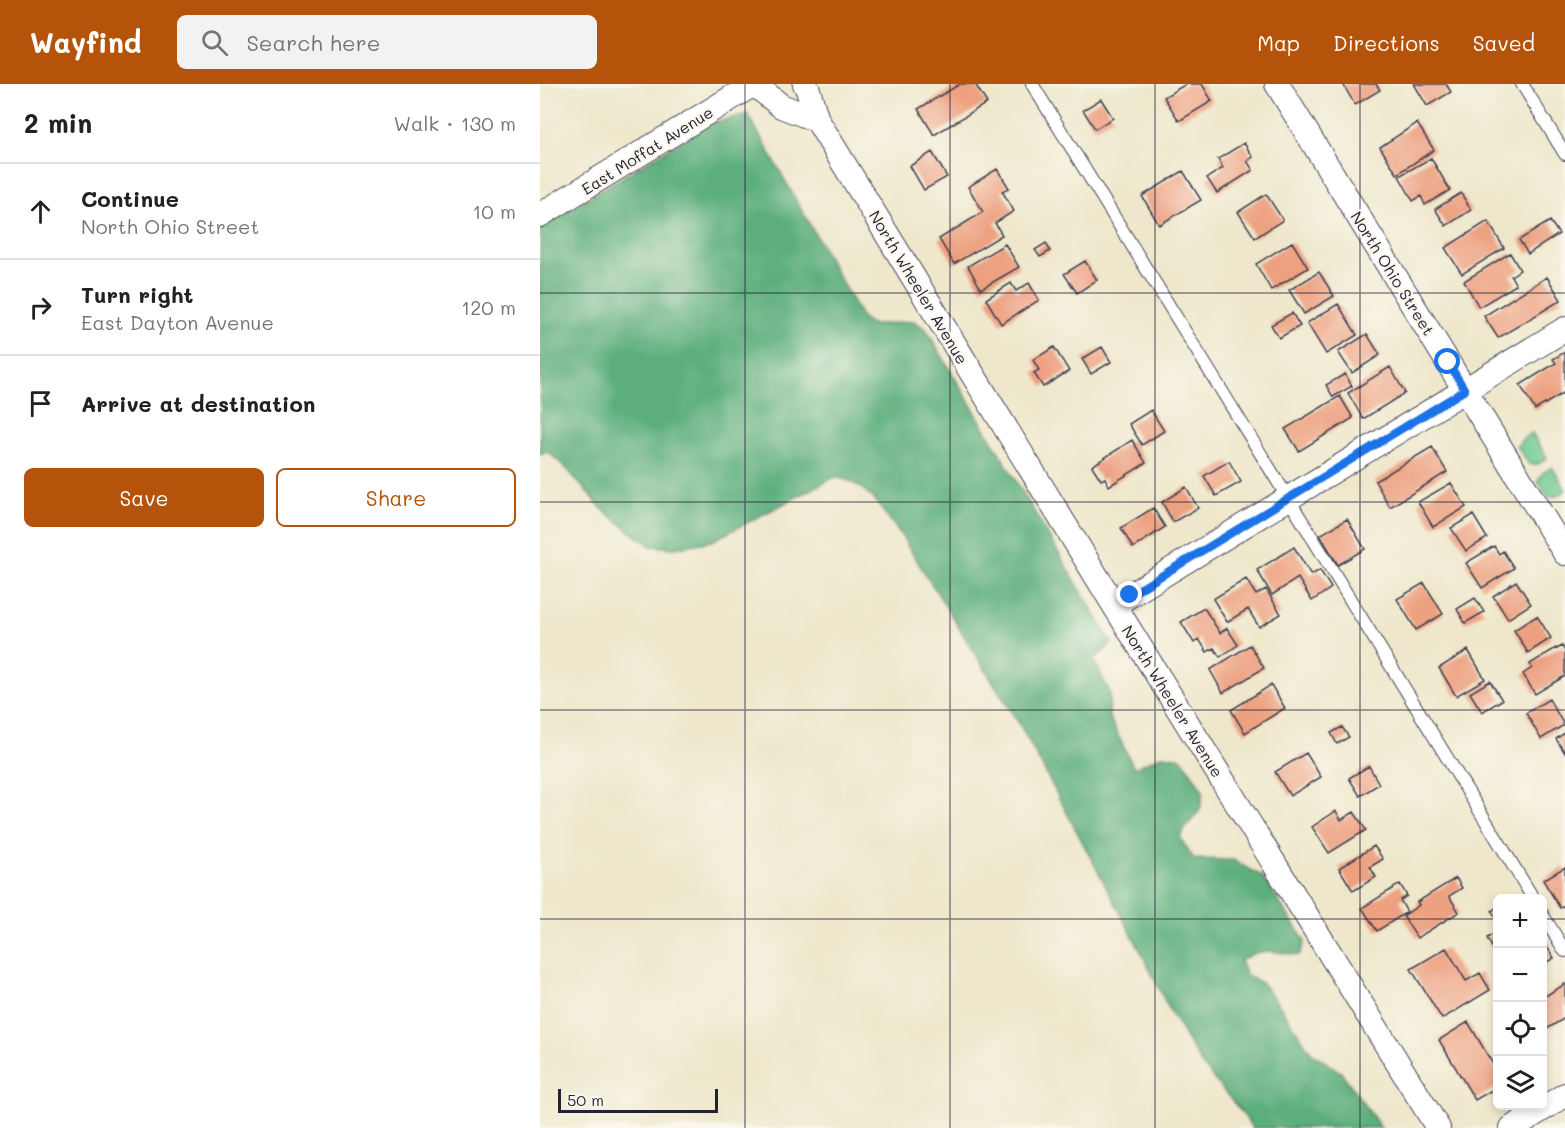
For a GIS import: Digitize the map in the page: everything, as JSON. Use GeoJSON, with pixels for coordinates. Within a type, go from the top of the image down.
{"type":"FeatureCollection","features":[{"type":"Feature","properties":{"kind":"street"},"geometry":{"type":"LineString","coordinates":[[754,84],[781,106],[817,120]]}},
{"type":"Feature","properties":{"kind":"street","name":"East Moffat Avenue"},"geometry":{"type":"LineString","coordinates":[[540,215],[754,84]]}},
{"type":"Feature","properties":{"kind":"street","name":"North Wheeler Avenue"},"geometry":{"type":"LineString","coordinates":[[805,84],[817,120],[1438,1128]]}},
{"type":"Feature","properties":{"kind":"street","name":"North Ohio Street"},"geometry":{"type":"LineString","coordinates":[[1277,84],[1565,553]]}},
{"type":"Feature","properties":{"kind":"street"},"geometry":{"type":"LineString","coordinates":[[1114,605],[1565,330]]}},
{"type":"Feature","properties":{"kind":"street"},"geometry":{"type":"LineString","coordinates":[[1512,1128],[1565,1095]]}},
{"type":"Feature","properties":{"kind":"lane"},"geometry":{"type":"LineString","coordinates":[[1032,84],[1531,894]]}},
{"type":"Feature","properties":{"kind":"lane"},"geometry":{"type":"LineString","coordinates":[[1522,84],[1565,154]]}},
{"type":"Feature","properties":{"kind":"lane"},"geometry":{"type":"LineString","coordinates":[[1547,922],[1565,951]]}},
{"type":"Feature","properties":{"kind":"green space"},"geometry":{"type":"Polygon","coordinates":[[[748,114],[863,320],[874,325],[914,321],[926,329],[1112,643],[1094,660],[1110,693],[1109,717],[1134,768],[1163,755],[1182,758],[1203,791],[1200,810],[1180,838],[1194,859],[1233,860],[1262,876],[1305,941],[1299,955],[1268,951],[1247,956],[1240,961],[1246,975],[1262,983],[1311,1052],[1342,1073],[1381,1128],[1252,1128],[1244,1115],[1202,1065],[1170,1011],[1139,948],[1020,725],[899,532],[873,498],[860,487],[850,481],[835,477],[712,541],[675,548],[651,546],[602,509],[565,467],[548,452],[540,454],[540,227],[711,123],[748,114]]]}},
{"type":"Feature","properties":{"kind":"green space"},"geometry":{"type":"Polygon","coordinates":[[[1532,433],[1547,458],[1538,464],[1529,464],[1517,446],[1532,433]]]}},
{"type":"Feature","properties":{"kind":"green space"},"geometry":{"type":"Polygon","coordinates":[[[1552,467],[1565,491],[1557,496],[1548,497],[1538,481],[1543,473],[1552,467]]]}},
{"type":"Feature","properties":{"kind":"building"},"geometry":{"type":"Polygon","coordinates":[[[960,84],[975,84],[987,103],[934,135],[918,109],[960,84]]]}},
{"type":"Feature","properties":{"kind":"building"},"geometry":{"type":"Polygon","coordinates":[[[1186,84],[1202,84],[1212,101],[1179,121],[1164,97],[1186,84]]]}},
{"type":"Feature","properties":{"kind":"building"},"geometry":{"type":"Polygon","coordinates":[[[1343,84],[1376,84],[1380,90],[1355,105],[1343,84]]]}},
{"type":"Feature","properties":{"kind":"building"},"geometry":{"type":"Polygon","coordinates":[[[1414,84],[1446,84],[1451,92],[1427,106],[1414,84]]]}},
{"type":"Feature","properties":{"kind":"building"},"geometry":{"type":"Polygon","coordinates":[[[1101,99],[1113,118],[1095,129],[1083,110],[1101,99]]]}},
{"type":"Feature","properties":{"kind":"building"},"geometry":{"type":"Polygon","coordinates":[[[1417,123],[1434,150],[1397,174],[1380,147],[1417,123]]]}},
{"type":"Feature","properties":{"kind":"building"},"geometry":{"type":"Polygon","coordinates":[[[1244,143],[1253,157],[1247,161],[1253,170],[1217,193],[1207,178],[1223,168],[1218,159],[1244,143]]]}},
{"type":"Feature","properties":{"kind":"building"},"geometry":{"type":"Polygon","coordinates":[[[932,152],[947,177],[924,190],[910,166],[932,152]]]}},
{"type":"Feature","properties":{"kind":"building"},"geometry":{"type":"Polygon","coordinates":[[[1431,158],[1450,190],[1425,205],[1421,196],[1413,201],[1399,176],[1431,158]]]}},
{"type":"Feature","properties":{"kind":"building"},"geometry":{"type":"Polygon","coordinates":[[[997,169],[1009,188],[1002,191],[1014,211],[995,223],[1002,235],[954,264],[939,239],[983,212],[968,187],[997,169]]]}},
{"type":"Feature","properties":{"kind":"building"},"geometry":{"type":"Polygon","coordinates":[[[1183,171],[1201,200],[1159,225],[1142,196],[1183,171]]]}},
{"type":"Feature","properties":{"kind":"building"},"geometry":{"type":"Polygon","coordinates":[[[1461,193],[1471,210],[1446,226],[1435,209],[1461,193]]]}},
{"type":"Feature","properties":{"kind":"building"},"geometry":{"type":"Polygon","coordinates":[[[1266,194],[1283,220],[1255,238],[1238,212],[1266,194]]]}},
{"type":"Feature","properties":{"kind":"building"},"geometry":{"type":"Polygon","coordinates":[[[1488,221],[1504,248],[1462,274],[1445,248],[1488,221]]]}},
{"type":"Feature","properties":{"kind":"building"},"geometry":{"type":"Polygon","coordinates":[[[1550,221],[1559,234],[1528,254],[1519,240],[1550,221]]]}},
{"type":"Feature","properties":{"kind":"building"},"geometry":{"type":"Polygon","coordinates":[[[1292,242],[1308,268],[1271,290],[1256,264],[1292,242]]]}},
{"type":"Feature","properties":{"kind":"building"},"geometry":{"type":"Polygon","coordinates":[[[1046,243],[1050,251],[1040,257],[1035,250],[1046,243]]]}},
{"type":"Feature","properties":{"kind":"building"},"geometry":{"type":"Polygon","coordinates":[[[1005,244],[1019,267],[981,289],[968,266],[1005,244]]]}},
{"type":"Feature","properties":{"kind":"building"},"geometry":{"type":"Polygon","coordinates":[[[1510,253],[1520,270],[1511,276],[1516,285],[1479,307],[1464,281],[1510,253]]]}},
{"type":"Feature","properties":{"kind":"building"},"geometry":{"type":"Polygon","coordinates":[[[1085,261],[1097,280],[1077,293],[1064,274],[1085,261]]]}},
{"type":"Feature","properties":{"kind":"building"},"geometry":{"type":"Polygon","coordinates":[[[1319,272],[1334,296],[1304,314],[1289,290],[1319,272]]]}},
{"type":"Feature","properties":{"kind":"building"},"geometry":{"type":"Polygon","coordinates":[[[1547,277],[1561,300],[1498,338],[1484,316],[1547,277]]]}},
{"type":"Feature","properties":{"kind":"building"},"geometry":{"type":"Polygon","coordinates":[[[1011,283],[1016,291],[1029,283],[1039,300],[1001,324],[986,299],[1011,283]]]}},
{"type":"Feature","properties":{"kind":"building"},"geometry":{"type":"Polygon","coordinates":[[[1338,304],[1357,335],[1326,354],[1307,323],[1338,304]]]}},
{"type":"Feature","properties":{"kind":"building"},"geometry":{"type":"Polygon","coordinates":[[[1292,313],[1300,326],[1279,338],[1271,325],[1292,313]]]}},
{"type":"Feature","properties":{"kind":"building"},"geometry":{"type":"Polygon","coordinates":[[[1367,334],[1380,355],[1352,373],[1338,352],[1367,334]]]}},
{"type":"Feature","properties":{"kind":"building"},"geometry":{"type":"Polygon","coordinates":[[[1054,347],[1069,371],[1043,387],[1034,373],[1039,370],[1033,360],[1054,347]]]}},
{"type":"Feature","properties":{"kind":"building"},"geometry":{"type":"Polygon","coordinates":[[[1102,347],[1111,362],[1091,374],[1082,359],[1102,347]]]}},
{"type":"Feature","properties":{"kind":"building"},"geometry":{"type":"Polygon","coordinates":[[[1565,352],[1565,392],[1535,410],[1520,385],[1556,363],[1553,359],[1565,352]]]}},
{"type":"Feature","properties":{"kind":"building"},"geometry":{"type":"Polygon","coordinates":[[[1390,367],[1405,393],[1363,419],[1348,393],[1390,367]]]}},
{"type":"Feature","properties":{"kind":"building"},"geometry":{"type":"Polygon","coordinates":[[[1345,374],[1352,386],[1333,397],[1326,385],[1345,374]]]}},
{"type":"Feature","properties":{"kind":"building"},"geometry":{"type":"Polygon","coordinates":[[[1340,396],[1353,418],[1299,451],[1285,429],[1340,396]]]}},
{"type":"Feature","properties":{"kind":"building"},"geometry":{"type":"Polygon","coordinates":[[[1151,410],[1164,431],[1142,445],[1129,424],[1151,410]]]}},
{"type":"Feature","properties":{"kind":"building"},"geometry":{"type":"Polygon","coordinates":[[[1132,440],[1146,463],[1109,486],[1105,478],[1101,480],[1092,466],[1132,440]]]}},
{"type":"Feature","properties":{"kind":"building"},"geometry":{"type":"Polygon","coordinates":[[[1432,447],[1447,472],[1390,507],[1375,481],[1432,447]]]}},
{"type":"Feature","properties":{"kind":"building"},"geometry":{"type":"Polygon","coordinates":[[[1229,461],[1241,482],[1216,496],[1204,476],[1229,461]]]}},
{"type":"Feature","properties":{"kind":"building"},"geometry":{"type":"Polygon","coordinates":[[[1451,483],[1466,507],[1433,527],[1418,502],[1451,483]]]}},
{"type":"Feature","properties":{"kind":"building"},"geometry":{"type":"Polygon","coordinates":[[[1186,487],[1198,508],[1173,522],[1162,502],[1186,487]]]}},
{"type":"Feature","properties":{"kind":"building"},"geometry":{"type":"Polygon","coordinates":[[[1153,508],[1165,527],[1133,548],[1121,528],[1153,508]]]}},
{"type":"Feature","properties":{"kind":"building"},"geometry":{"type":"Polygon","coordinates":[[[1473,515],[1487,538],[1466,551],[1451,528],[1473,515]]]}},
{"type":"Feature","properties":{"kind":"building"},"geometry":{"type":"Polygon","coordinates":[[[1347,519],[1365,549],[1338,565],[1320,535],[1347,519]]]}},
{"type":"Feature","properties":{"kind":"building"},"geometry":{"type":"Polygon","coordinates":[[[1494,546],[1499,554],[1503,551],[1514,568],[1482,588],[1466,563],[1494,546]]]}},
{"type":"Feature","properties":{"kind":"building"},"geometry":{"type":"Polygon","coordinates":[[[1294,547],[1311,575],[1320,570],[1331,588],[1312,601],[1298,578],[1272,595],[1257,570],[1294,547]]]}},
{"type":"Feature","properties":{"kind":"building"},"geometry":{"type":"Polygon","coordinates":[[[1246,579],[1256,595],[1266,589],[1281,614],[1259,627],[1248,609],[1227,622],[1213,599],[1246,579]]]}},
{"type":"Feature","properties":{"kind":"building"},"geometry":{"type":"Polygon","coordinates":[[[1516,581],[1531,604],[1508,619],[1493,596],[1516,581]]]}},
{"type":"Feature","properties":{"kind":"building"},"geometry":{"type":"Polygon","coordinates":[[[1424,583],[1443,614],[1416,630],[1397,599],[1424,583]]]}},
{"type":"Feature","properties":{"kind":"building"},"geometry":{"type":"Polygon","coordinates":[[[1475,598],[1484,612],[1465,623],[1457,609],[1475,598]]]}},
{"type":"Feature","properties":{"kind":"building"},"geometry":{"type":"Polygon","coordinates":[[[1204,608],[1220,633],[1227,628],[1238,645],[1220,657],[1214,648],[1207,652],[1199,639],[1194,643],[1181,622],[1204,608]]]}},
{"type":"Feature","properties":{"kind":"building"},"geometry":{"type":"Polygon","coordinates":[[[1537,616],[1551,638],[1528,653],[1514,630],[1537,616]]]}},
{"type":"Feature","properties":{"kind":"building"},"geometry":{"type":"Polygon","coordinates":[[[1250,645],[1264,668],[1223,693],[1210,670],[1250,645]]]}},
{"type":"Feature","properties":{"kind":"building"},"geometry":{"type":"Polygon","coordinates":[[[1562,646],[1565,651],[1565,676],[1535,694],[1523,674],[1532,668],[1530,664],[1562,646]]]}},
{"type":"Feature","properties":{"kind":"building"},"geometry":{"type":"Polygon","coordinates":[[[1468,650],[1485,679],[1456,696],[1439,668],[1468,650]]]}},
{"type":"Feature","properties":{"kind":"building"},"geometry":{"type":"Polygon","coordinates":[[[1490,681],[1502,700],[1482,712],[1470,693],[1490,681]]]}},
{"type":"Feature","properties":{"kind":"building"},"geometry":{"type":"Polygon","coordinates":[[[1271,685],[1285,708],[1245,733],[1231,710],[1271,685]]]}},
{"type":"Feature","properties":{"kind":"building"},"geometry":{"type":"Polygon","coordinates":[[[1549,699],[1564,725],[1541,739],[1526,713],[1549,699]]]}},
{"type":"Feature","properties":{"kind":"building"},"geometry":{"type":"Polygon","coordinates":[[[1342,727],[1349,737],[1337,744],[1331,733],[1342,727]]]}},
{"type":"Feature","properties":{"kind":"building"},"geometry":{"type":"Polygon","coordinates":[[[1565,733],[1565,753],[1556,739],[1565,733]]]}},
{"type":"Feature","properties":{"kind":"building"},"geometry":{"type":"Polygon","coordinates":[[[1306,753],[1321,777],[1290,796],[1275,772],[1306,753]]]}},
{"type":"Feature","properties":{"kind":"building"},"geometry":{"type":"Polygon","coordinates":[[[1369,766],[1379,784],[1360,796],[1349,778],[1369,766]]]}},
{"type":"Feature","properties":{"kind":"building"},"geometry":{"type":"Polygon","coordinates":[[[1336,811],[1341,820],[1354,812],[1366,830],[1329,853],[1312,827],[1336,811]]]}},
{"type":"Feature","properties":{"kind":"building"},"geometry":{"type":"Polygon","coordinates":[[[1374,846],[1383,859],[1370,867],[1376,877],[1353,891],[1339,868],[1374,846]]]}},
{"type":"Feature","properties":{"kind":"building"},"geometry":{"type":"Polygon","coordinates":[[[1565,867],[1565,905],[1560,908],[1543,880],[1565,867]]]}},
{"type":"Feature","properties":{"kind":"building"},"geometry":{"type":"Polygon","coordinates":[[[1456,878],[1462,888],[1449,896],[1459,912],[1417,938],[1403,916],[1419,905],[1417,902],[1456,878]]]}},
{"type":"Feature","properties":{"kind":"building"},"geometry":{"type":"Polygon","coordinates":[[[1400,884],[1407,896],[1400,900],[1407,912],[1377,931],[1362,908],[1400,884]]]}},
{"type":"Feature","properties":{"kind":"building"},"geometry":{"type":"Polygon","coordinates":[[[1493,934],[1493,949],[1487,938],[1493,934]]]}},
{"type":"Feature","properties":{"kind":"building"},"geometry":{"type":"Polygon","coordinates":[[[1547,947],[1554,958],[1547,962],[1547,947]]]}},
{"type":"Feature","properties":{"kind":"building"},"geometry":{"type":"Polygon","coordinates":[[[1446,948],[1466,981],[1480,973],[1490,990],[1442,1019],[1411,969],[1446,948]]]}},
{"type":"Feature","properties":{"kind":"building"},"geometry":{"type":"Polygon","coordinates":[[[1565,984],[1565,1018],[1547,1029],[1547,1002],[1547,995],[1565,984]]]}},
{"type":"Feature","properties":{"kind":"building"},"geometry":{"type":"Polygon","coordinates":[[[1468,1022],[1493,1064],[1493,1089],[1475,1100],[1439,1040],[1468,1022]]]}},
{"type":"Feature","properties":{"kind":"route"},"geometry":{"type":"LineString","coordinates":[[1130,595],[1465,390],[1448,362]]}}]}
